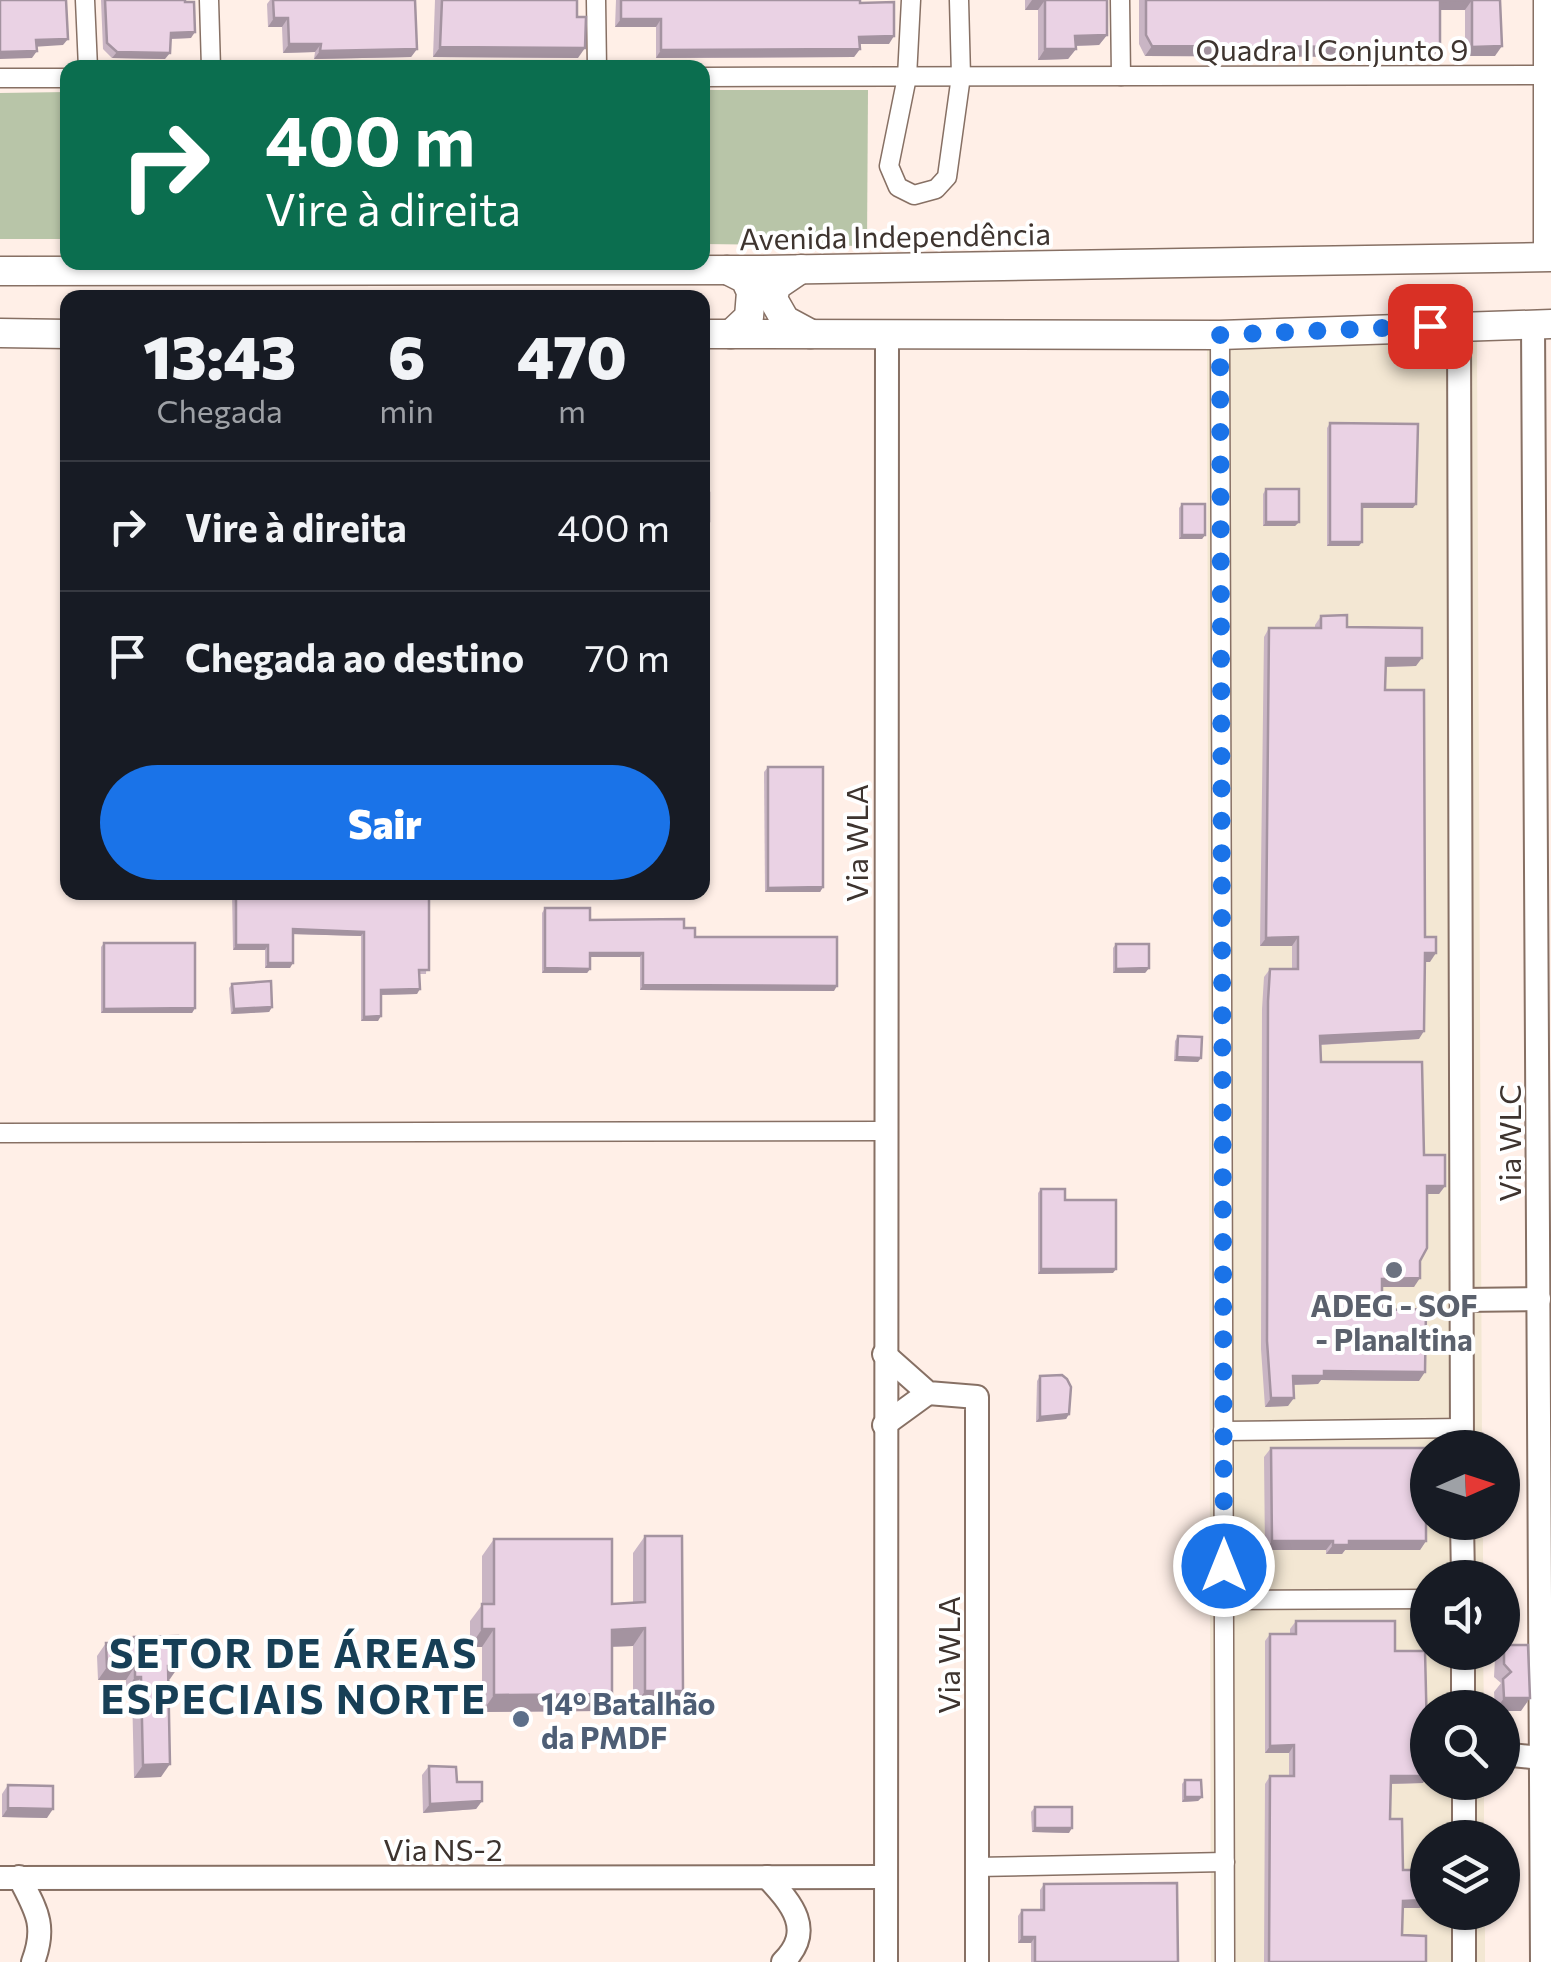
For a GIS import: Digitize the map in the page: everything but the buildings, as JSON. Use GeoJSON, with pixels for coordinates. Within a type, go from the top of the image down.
{"type":"FeatureCollection","features":[{"type":"Feature","properties":{"kind":"main road","name":"Avenida Independência"},"geometry":{"type":"LineString","coordinates":[[0,271],[727,270],[1547,257]]}},
{"type":"Feature","properties":{"kind":"main road"},"geometry":{"type":"LineString","coordinates":[[800,269],[776,286],[772,299],[785,320],[811,334]]}},
{"type":"Feature","properties":{"kind":"main road"},"geometry":{"type":"LineString","coordinates":[[727,270],[746,279],[751,292],[749,317],[732,334]]}},
{"type":"Feature","properties":{"kind":"main road"},"geometry":{"type":"LineString","coordinates":[[710,334],[1220,335],[1542,324]]}},
{"type":"Feature","properties":{"kind":"main road"},"geometry":{"type":"LineString","coordinates":[[0,333],[60,334]]}},
{"type":"Feature","properties":{"kind":"street"},"geometry":{"type":"LineString","coordinates":[[85,0],[88,60]]}},
{"type":"Feature","properties":{"kind":"street"},"geometry":{"type":"LineString","coordinates":[[209,0],[211,60]]}},
{"type":"Feature","properties":{"kind":"street"},"geometry":{"type":"LineString","coordinates":[[596,0],[597,60]]}},
{"type":"Feature","properties":{"kind":"street"},"geometry":{"type":"LineString","coordinates":[[911,0],[907,76],[888,166],[898,187],[914,195],[936,189],[947,176],[961,76],[960,0]]}},
{"type":"Feature","properties":{"kind":"street"},"geometry":{"type":"LineString","coordinates":[[1120,0],[1121,76]]}},
{"type":"Feature","properties":{"kind":"street"},"geometry":{"type":"LineString","coordinates":[[1544,0],[1547,257]]}},
{"type":"Feature","properties":{"kind":"street","name":"Quadra I Conjunto 9"},"geometry":{"type":"LineString","coordinates":[[710,77],[1544,76]]}},
{"type":"Feature","properties":{"kind":"street"},"geometry":{"type":"LineString","coordinates":[[0,78],[60,78]]}},
{"type":"Feature","properties":{"kind":"street","name":"Via WLC"},"geometry":{"type":"LineString","coordinates":[[1542,324],[1545,1246],[1538,1299],[1545,1369],[1546,1865],[1542,1962]]}},
{"type":"Feature","properties":{"kind":"street","name":"Via WLC"},"geometry":{"type":"LineString","coordinates":[[1459,325],[1462,1430]]}},
{"type":"Feature","properties":{"kind":"street","name":"Via WLA"},"geometry":{"type":"LineString","coordinates":[[886,1962],[887,334]]}},
{"type":"Feature","properties":{"kind":"street"},"geometry":{"type":"LineString","coordinates":[[1220,335],[1225,1962]]}},
{"type":"Feature","properties":{"kind":"street"},"geometry":{"type":"LineString","coordinates":[[0,1133],[884,1131]]}},
{"type":"Feature","properties":{"kind":"street"},"geometry":{"type":"LineString","coordinates":[[1462,1300],[1538,1299]]}},
{"type":"Feature","properties":{"kind":"street"},"geometry":{"type":"LineString","coordinates":[[884,1354],[928,1393],[884,1425]]}},
{"type":"Feature","properties":{"kind":"street","name":"Via WLA"},"geometry":{"type":"LineString","coordinates":[[928,1393],[978,1397],[978,1962]]}},
{"type":"Feature","properties":{"kind":"street"},"geometry":{"type":"LineString","coordinates":[[1224,1431],[1410,1436]]}},
{"type":"Feature","properties":{"kind":"street"},"geometry":{"type":"LineString","coordinates":[[1224,1600],[1410,1599]]}},
{"type":"Feature","properties":{"kind":"street"},"geometry":{"type":"LineString","coordinates":[[976,1867],[1225,1862]]}},
{"type":"Feature","properties":{"kind":"street"},"geometry":{"type":"LineString","coordinates":[[9,1877],[37,1911],[42,1938],[33,1962]]}},
{"type":"Feature","properties":{"kind":"street","name":"Via NS-2"},"geometry":{"type":"LineString","coordinates":[[9,1877],[886,1877]]}},
{"type":"Feature","properties":{"kind":"street"},"geometry":{"type":"LineString","coordinates":[[767,1877],[793,1906],[800,1924],[798,1944],[783,1962]]}},
{"type":"Feature","properties":{"kind":"street"},"geometry":{"type":"LineString","coordinates":[[1464,1930],[1464,1962]]}},
{"type":"Feature","properties":{"kind":"shaded area"},"geometry":{"type":"Polygon","coordinates":[[[1477,342],[1482,1430],[1410,1430],[1410,1540],[1483,1540],[1483,1560],[1410,1560],[1410,1670],[1483,1670],[1484,1690],[1410,1690],[1410,1800],[1484,1800],[1484,1820],[1410,1820],[1410,1930],[1485,1930],[1485,1962],[1211,1962],[1207,346],[1477,342]]]}},
{"type":"Feature","properties":{"kind":"green space"},"geometry":{"type":"Polygon","coordinates":[[[710,90],[868,90],[867,246],[710,244],[710,90]]]}},
{"type":"Feature","properties":{"kind":"green space"},"geometry":{"type":"Polygon","coordinates":[[[60,92],[60,239],[0,239],[0,93],[60,92]]]}},
{"type":"Feature","properties":{"kind":"place","name":"ADEG - SOF - Planaltina"},"geometry":{"type":"Point","coordinates":[1394,1270]}},
{"type":"Feature","properties":{"kind":"place","name":"14º Batalhão da PMDF"},"geometry":{"type":"Point","coordinates":[521,1719]}},
{"type":"Feature","properties":{"kind":"district","name":"SETOR DE ÁREAS ESPECIAIS NORTE"},"geometry":{"type":"Point","coordinates":[294,1674]}},
{"type":"Feature","properties":{"kind":"route"},"geometry":{"type":"LineString","coordinates":[[1224,1566],[1220,335],[1430,326]]}}]}
